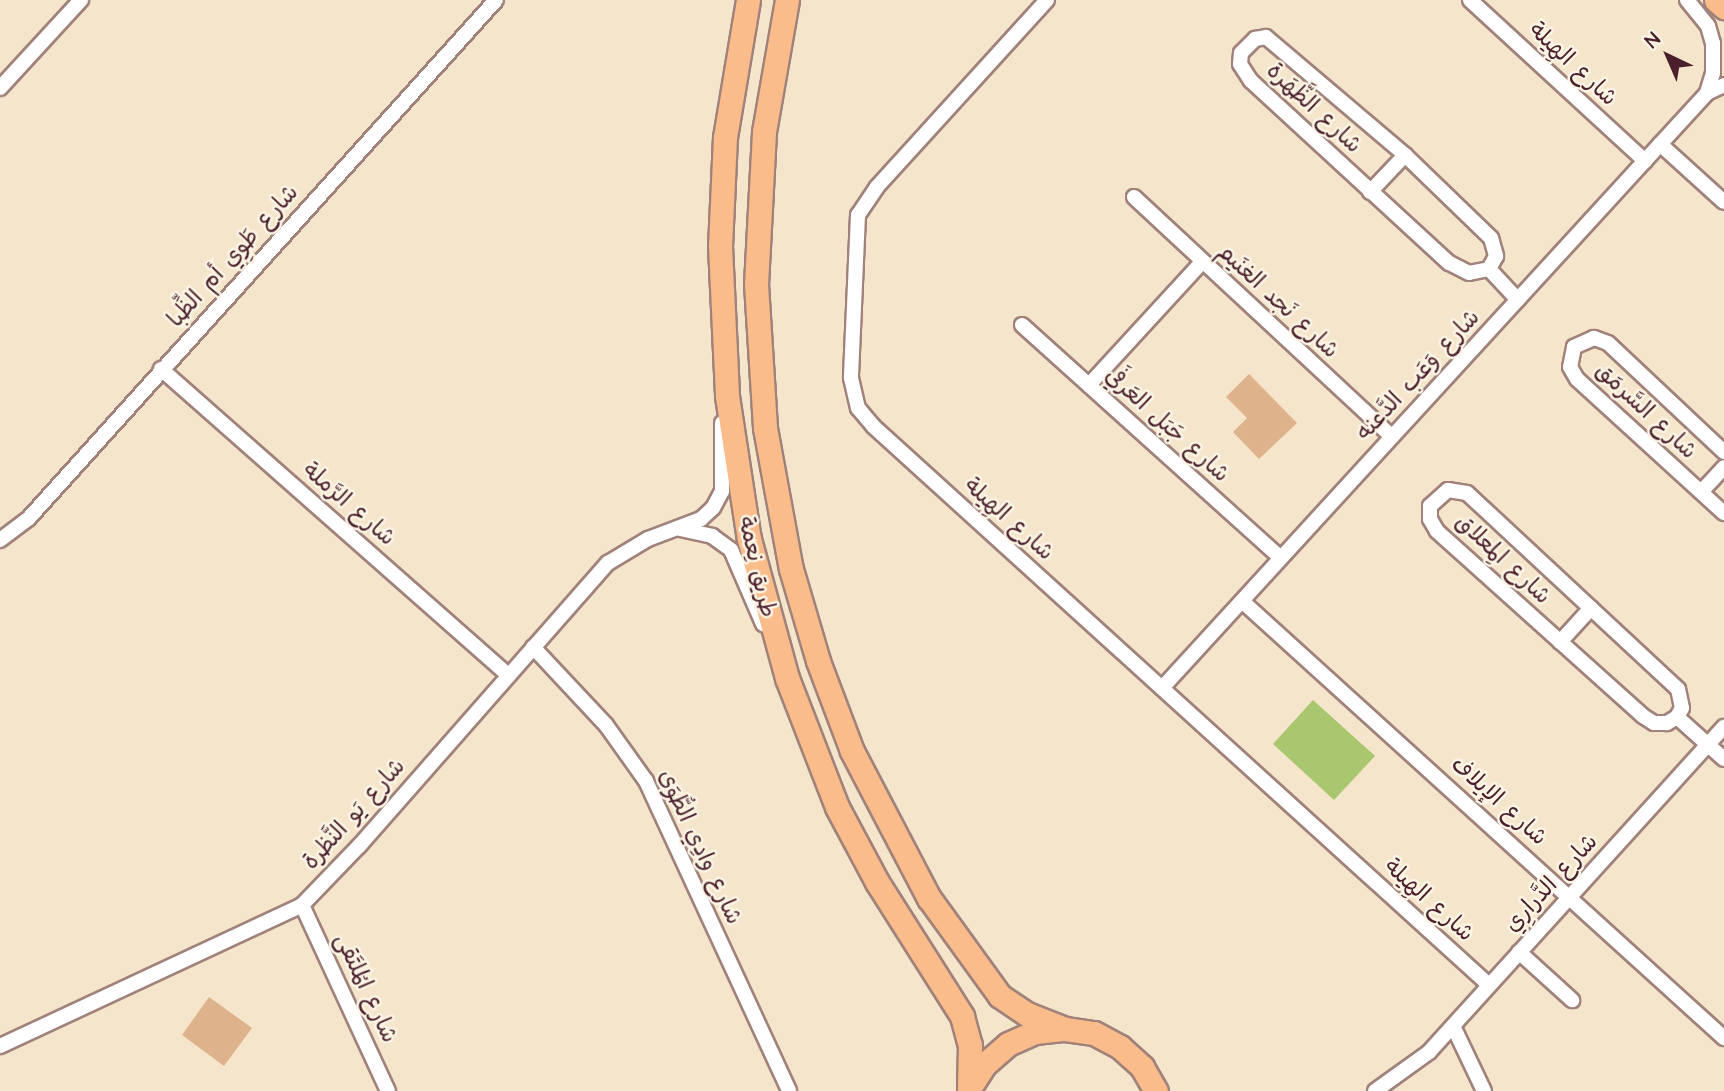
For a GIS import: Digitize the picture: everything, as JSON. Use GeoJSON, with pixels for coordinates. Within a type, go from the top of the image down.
{"type":"FeatureCollection","features":[{"type":"Feature","properties":{"kind":"main road","name":"طريق نِعمة"},"geometry":{"type":"LineString","coordinates":[[748,0],[732,83],[721,191],[723,348],[744,515],[786,678],[820,768],[856,845],[962,1016],[970,1045],[968,1090]]}},
{"type":"Feature","properties":{"kind":"main road","name":"طريق نِعمة"},"geometry":{"type":"LineString","coordinates":[[787,0],[764,132],[756,284],[765,428],[791,569],[818,661],[852,751],[922,886],[994,990],[1027,1014],[1065,1029]]}},
{"type":"Feature","properties":{"kind":"main road"},"geometry":{"type":"LineString","coordinates":[[1716,0],[1724,7]]}},
{"type":"Feature","properties":{"kind":"main road"},"geometry":{"type":"LineString","coordinates":[[968,1090],[985,1064],[1008,1044],[1035,1032],[1065,1029],[1094,1033],[1121,1047],[1157,1087]]}},
{"type":"Feature","properties":{"kind":"street"},"geometry":{"type":"LineString","coordinates":[[0,88],[81,0]]}},
{"type":"Feature","properties":{"kind":"street","name":"شارع طَوِي أم الظِّبا"},"geometry":{"type":"LineString","coordinates":[[0,540],[29,518],[496,0]]}},
{"type":"Feature","properties":{"kind":"street","name":"شارع الهِيلة"},"geometry":{"type":"LineString","coordinates":[[1047,0],[866,199],[855,231],[854,396],[873,426],[1489,985]]}},
{"type":"Feature","properties":{"kind":"street","name":"شارع الهِيلة"},"geometry":{"type":"LineString","coordinates":[[1470,0],[1645,161]]}},
{"type":"Feature","properties":{"kind":"street"},"geometry":{"type":"LineString","coordinates":[[1687,0],[1708,26],[1713,43],[1713,73],[1707,93]]}},
{"type":"Feature","properties":{"kind":"street","name":"شارع الظَّهَرة"},"geometry":{"type":"LineString","coordinates":[[1266,37],[1405,155],[1491,239],[1496,256],[1489,269],[1459,270],[1370,192],[1243,73],[1241,53],[1247,44],[1266,37]]}},
{"type":"Feature","properties":{"kind":"street","name":"شارع وَعَب الدَّعنه"},"geometry":{"type":"LineString","coordinates":[[1162,688],[1707,93],[1724,85]]}},
{"type":"Feature","properties":{"kind":"street"},"geometry":{"type":"LineString","coordinates":[[1660,144],[1724,202]]}},
{"type":"Feature","properties":{"kind":"street"},"geometry":{"type":"LineString","coordinates":[[1370,192],[1405,155]]}},
{"type":"Feature","properties":{"kind":"street","name":"شارع نَجد الغنَيم"},"geometry":{"type":"LineString","coordinates":[[1134,197],[1392,437]]}},
{"type":"Feature","properties":{"kind":"street"},"geometry":{"type":"LineString","coordinates":[[1088,385],[1203,261]]}},
{"type":"Feature","properties":{"kind":"street"},"geometry":{"type":"LineString","coordinates":[[1489,269],[1518,300]]}},
{"type":"Feature","properties":{"kind":"street","name":"شارع جَبَل العَرفَي"},"geometry":{"type":"LineString","coordinates":[[1022,325],[1281,558]]}},
{"type":"Feature","properties":{"kind":"street","name":"شارع السَّرمَق"},"geometry":{"type":"LineString","coordinates":[[1724,452],[1608,343],[1587,338],[1574,347],[1570,367],[1577,379],[1724,513]]}},
{"type":"Feature","properties":{"kind":"street","name":"شارع يَو النَّظرة"},"geometry":{"type":"LineString","coordinates":[[0,1046],[302,905],[359,846],[507,674],[608,563],[648,539],[701,519],[722,491],[723,348]]}},
{"type":"Feature","properties":{"kind":"street","name":"شارع الرَّملة"},"geometry":{"type":"LineString","coordinates":[[161,369],[507,674]]}},
{"type":"Feature","properties":{"kind":"street","name":"شارع السَّرمَق"},"geometry":{"type":"LineString","coordinates":[[1701,492],[1724,467]]}},
{"type":"Feature","properties":{"kind":"street","name":"شارع المِعلاق"},"geometry":{"type":"LineString","coordinates":[[1448,489],[1466,493],[1591,608],[1678,689],[1682,708],[1677,717],[1667,723],[1654,723],[1437,531],[1429,513],[1437,496],[1448,489]]}},
{"type":"Feature","properties":{"kind":"street"},"geometry":{"type":"LineString","coordinates":[[679,529],[712,536],[731,550],[786,678]]}},
{"type":"Feature","properties":{"kind":"street","name":"شارع الإيلاف"},"geometry":{"type":"LineString","coordinates":[[1242,601],[1724,1038]]}},
{"type":"Feature","properties":{"kind":"street"},"geometry":{"type":"LineString","coordinates":[[1560,642],[1591,608]]}},
{"type":"Feature","properties":{"kind":"street","name":"شارع وادِي الطُّوَى"},"geometry":{"type":"LineString","coordinates":[[533,647],[606,725],[646,780],[789,1091]]}},
{"type":"Feature","properties":{"kind":"street"},"geometry":{"type":"LineString","coordinates":[[1677,717],[1724,759]]}},
{"type":"Feature","properties":{"kind":"street","name":"شارع الدَّرارِي"},"geometry":{"type":"LineString","coordinates":[[1375,1091],[1408,1070],[1453,1026],[1724,727]]}},
{"type":"Feature","properties":{"kind":"street","name":"شارع المُلتَقى"},"geometry":{"type":"LineString","coordinates":[[302,905],[388,1091]]}},
{"type":"Feature","properties":{"kind":"street"},"geometry":{"type":"LineString","coordinates":[[1519,952],[1572,1000]]}},
{"type":"Feature","properties":{"kind":"street"},"geometry":{"type":"LineString","coordinates":[[1453,1026],[1483,1091]]}},
{"type":"Feature","properties":{"kind":"green space"},"geometry":{"type":"Polygon","coordinates":[[[1313,700],[1375,756],[1334,800],[1273,744],[1313,700]]]}},
{"type":"Feature","properties":{"kind":"building"},"geometry":{"type":"Polygon","coordinates":[[[1249,374],[1297,423],[1259,459],[1233,432],[1247,418],[1226,397],[1249,374]]]}},
{"type":"Feature","properties":{"kind":"building"},"geometry":{"type":"Polygon","coordinates":[[[209,997],[252,1028],[224,1066],[182,1035],[209,997]]]}}]}
